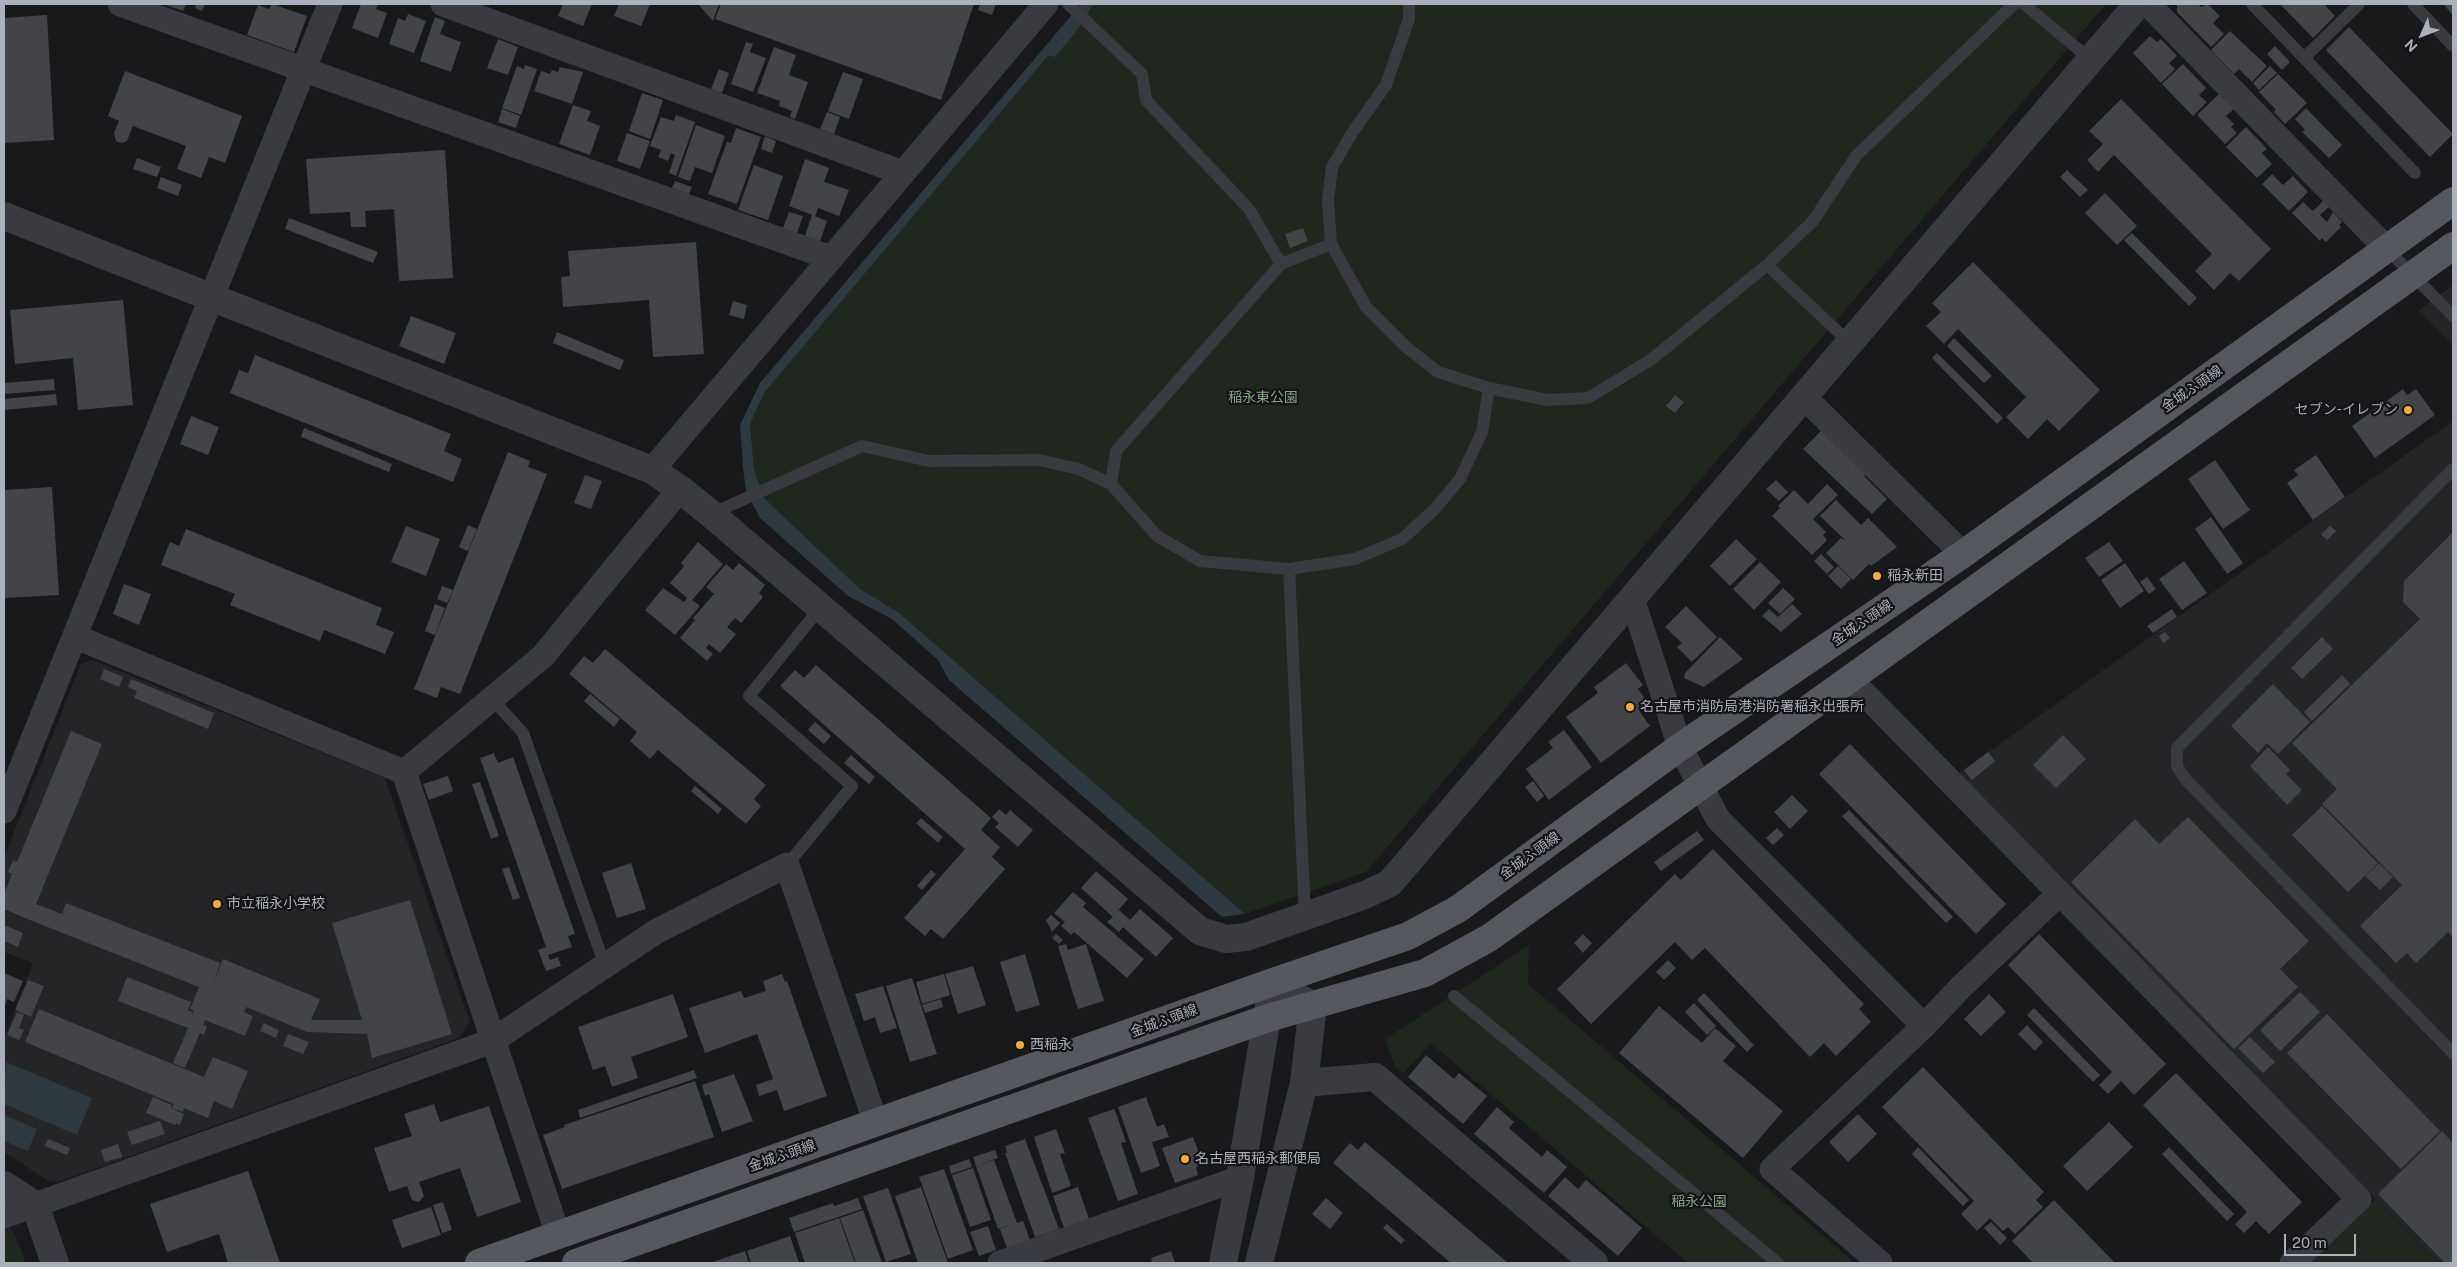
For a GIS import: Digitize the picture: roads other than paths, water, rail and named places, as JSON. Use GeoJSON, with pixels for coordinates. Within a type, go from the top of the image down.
{"type":"FeatureCollection","features":[{"type":"Feature","properties":{"kind":"main road","name":"金城ふ頭線"},"geometry":{"type":"LineString","coordinates":[[479,1263],[1408,936],[1458,909],[1680,746],[1963,554],[2388,250],[2453,201]]}},
{"type":"Feature","properties":{"kind":"main road"},"geometry":{"type":"LineString","coordinates":[[576,1263],[1268,1018],[1425,973],[1489,938],[2453,246]]}},
{"type":"Feature","properties":{"kind":"street"},"geometry":{"type":"LineString","coordinates":[[120,4],[305,68],[831,258]]}},
{"type":"Feature","properties":{"kind":"street"},"geometry":{"type":"LineString","coordinates":[[4,811],[213,298],[330,4]]}},
{"type":"Feature","properties":{"kind":"street"},"geometry":{"type":"LineString","coordinates":[[443,4],[903,173]]}},
{"type":"Feature","properties":{"kind":"street"},"geometry":{"type":"LineString","coordinates":[[652,470],[1046,4]]}},
{"type":"Feature","properties":{"kind":"street"},"geometry":{"type":"LineString","coordinates":[[4,216],[652,470],[680,489],[711,514],[1200,932],[1226,939],[1246,937],[1305,917],[1365,895],[1390,883],[2138,4]]}},
{"type":"Feature","properties":{"kind":"street"},"geometry":{"type":"LineString","coordinates":[[2148,4],[2388,250]]}},
{"type":"Feature","properties":{"kind":"street"},"geometry":{"type":"LineString","coordinates":[[1803,396],[1963,554]]}},
{"type":"Feature","properties":{"kind":"street"},"geometry":{"type":"LineString","coordinates":[[404,772],[543,656],[680,489]]}},
{"type":"Feature","properties":{"kind":"street"},"geometry":{"type":"LineString","coordinates":[[1632,598],[1680,746],[1718,818],[1924,1026]]}},
{"type":"Feature","properties":{"kind":"street"},"geometry":{"type":"LineString","coordinates":[[76,636],[404,772],[558,1235]]}},
{"type":"Feature","properties":{"kind":"street"},"geometry":{"type":"LineString","coordinates":[[1849,678],[2359,1199],[2292,1263]]}},
{"type":"Feature","properties":{"kind":"street"},"geometry":{"type":"LineString","coordinates":[[4,1216],[492,1041],[658,931],[787,865],[876,1123]]}},
{"type":"Feature","properties":{"kind":"street"},"geometry":{"type":"LineString","coordinates":[[1880,1263],[1772,1168],[1924,1026],[1960,988],[2060,893]]}},
{"type":"Feature","properties":{"kind":"street"},"geometry":{"type":"LineString","coordinates":[[1223,1263],[1240,1178],[1273,982],[1313,1006],[1304,1083],[1259,1263]]}},
{"type":"Feature","properties":{"kind":"street"},"geometry":{"type":"LineString","coordinates":[[1304,1083],[1375,1077],[1594,1263]]}},
{"type":"Feature","properties":{"kind":"street"},"geometry":{"type":"LineString","coordinates":[[1000,1263],[1240,1178]]}},
{"type":"Feature","properties":{"kind":"street"},"geometry":{"type":"LineString","coordinates":[[4,1185],[34,1205],[55,1263]]}},
{"type":"Feature","properties":{"kind":"lane"},"geometry":{"type":"LineString","coordinates":[[1068,4],[1142,74],[1146,100],[1249,209],[1281,264]]}},
{"type":"Feature","properties":{"kind":"lane"},"geometry":{"type":"LineString","coordinates":[[1409,4],[1409,19],[1386,85],[1352,133],[1332,167],[1328,200],[1330,244],[1366,307],[1406,347],[1438,372],[1489,388],[1548,400],[1588,398],[1652,359],[1767,265],[1813,221],[1856,156],[2014,4]]}},
{"type":"Feature","properties":{"kind":"lane"},"geometry":{"type":"LineString","coordinates":[[2024,4],[2090,59]]}},
{"type":"Feature","properties":{"kind":"lane"},"geometry":{"type":"LineString","coordinates":[[2252,4],[2415,173]]}},
{"type":"Feature","properties":{"kind":"lane"},"geometry":{"type":"LineString","coordinates":[[2304,58],[2359,4]]}},
{"type":"Feature","properties":{"kind":"lane"},"geometry":{"type":"LineString","coordinates":[[2413,4],[2453,46]]}},
{"type":"Feature","properties":{"kind":"lane"},"geometry":{"type":"LineString","coordinates":[[1111,484],[1116,451],[1281,264],[1330,244]]}},
{"type":"Feature","properties":{"kind":"lane"},"geometry":{"type":"LineString","coordinates":[[2388,250],[2453,316]]}},
{"type":"Feature","properties":{"kind":"lane"},"geometry":{"type":"LineString","coordinates":[[1767,265],[1849,342]]}},
{"type":"Feature","properties":{"kind":"lane"},"geometry":{"type":"LineString","coordinates":[[711,514],[862,446],[929,461],[1040,460],[1079,469],[1111,484],[1157,536],[1200,561],[1289,569],[1355,560],[1402,539],[1434,510],[1460,479],[1482,432],[1489,388]]}},
{"type":"Feature","properties":{"kind":"lane"},"geometry":{"type":"LineString","coordinates":[[2453,470],[2177,748],[2177,766],[2186,780],[2453,1053]]}},
{"type":"Feature","properties":{"kind":"lane"},"geometry":{"type":"LineString","coordinates":[[1289,569],[1305,917]]}},
{"type":"Feature","properties":{"kind":"lane"},"geometry":{"type":"LineString","coordinates":[[787,865],[852,786],[749,696],[820,608]]}},
{"type":"Feature","properties":{"kind":"lane"},"geometry":{"type":"LineString","coordinates":[[492,699],[523,732],[605,966]]}},
{"type":"Feature","properties":{"kind":"lane"},"geometry":{"type":"LineString","coordinates":[[1454,996],[1778,1263]]}},
{"type":"Feature","properties":{"kind":"place","name":"セブン-イレブン"},"geometry":{"type":"Point","coordinates":[2408,410]}},
{"type":"Feature","properties":{"kind":"place","name":"稲永新田"},"geometry":{"type":"Point","coordinates":[1877,576]}},
{"type":"Feature","properties":{"kind":"place","name":"名古屋市消防局港消防署稲永出張所"},"geometry":{"type":"Point","coordinates":[1630,707]}},
{"type":"Feature","properties":{"kind":"place","name":"市立稲永小学校"},"geometry":{"type":"Point","coordinates":[217,904]}},
{"type":"Feature","properties":{"kind":"place","name":"西稲永"},"geometry":{"type":"Point","coordinates":[1020,1045]}},
{"type":"Feature","properties":{"kind":"place","name":"名古屋西稲永郵便局"},"geometry":{"type":"Point","coordinates":[1185,1159]}},
{"type":"Feature","properties":{"kind":"park label","name":"稲永東公園"},"geometry":{"type":"Point","coordinates":[1263,398]}},
{"type":"Feature","properties":{"kind":"park label","name":"稲永公園"},"geometry":{"type":"Point","coordinates":[1699,1202]}}]}
